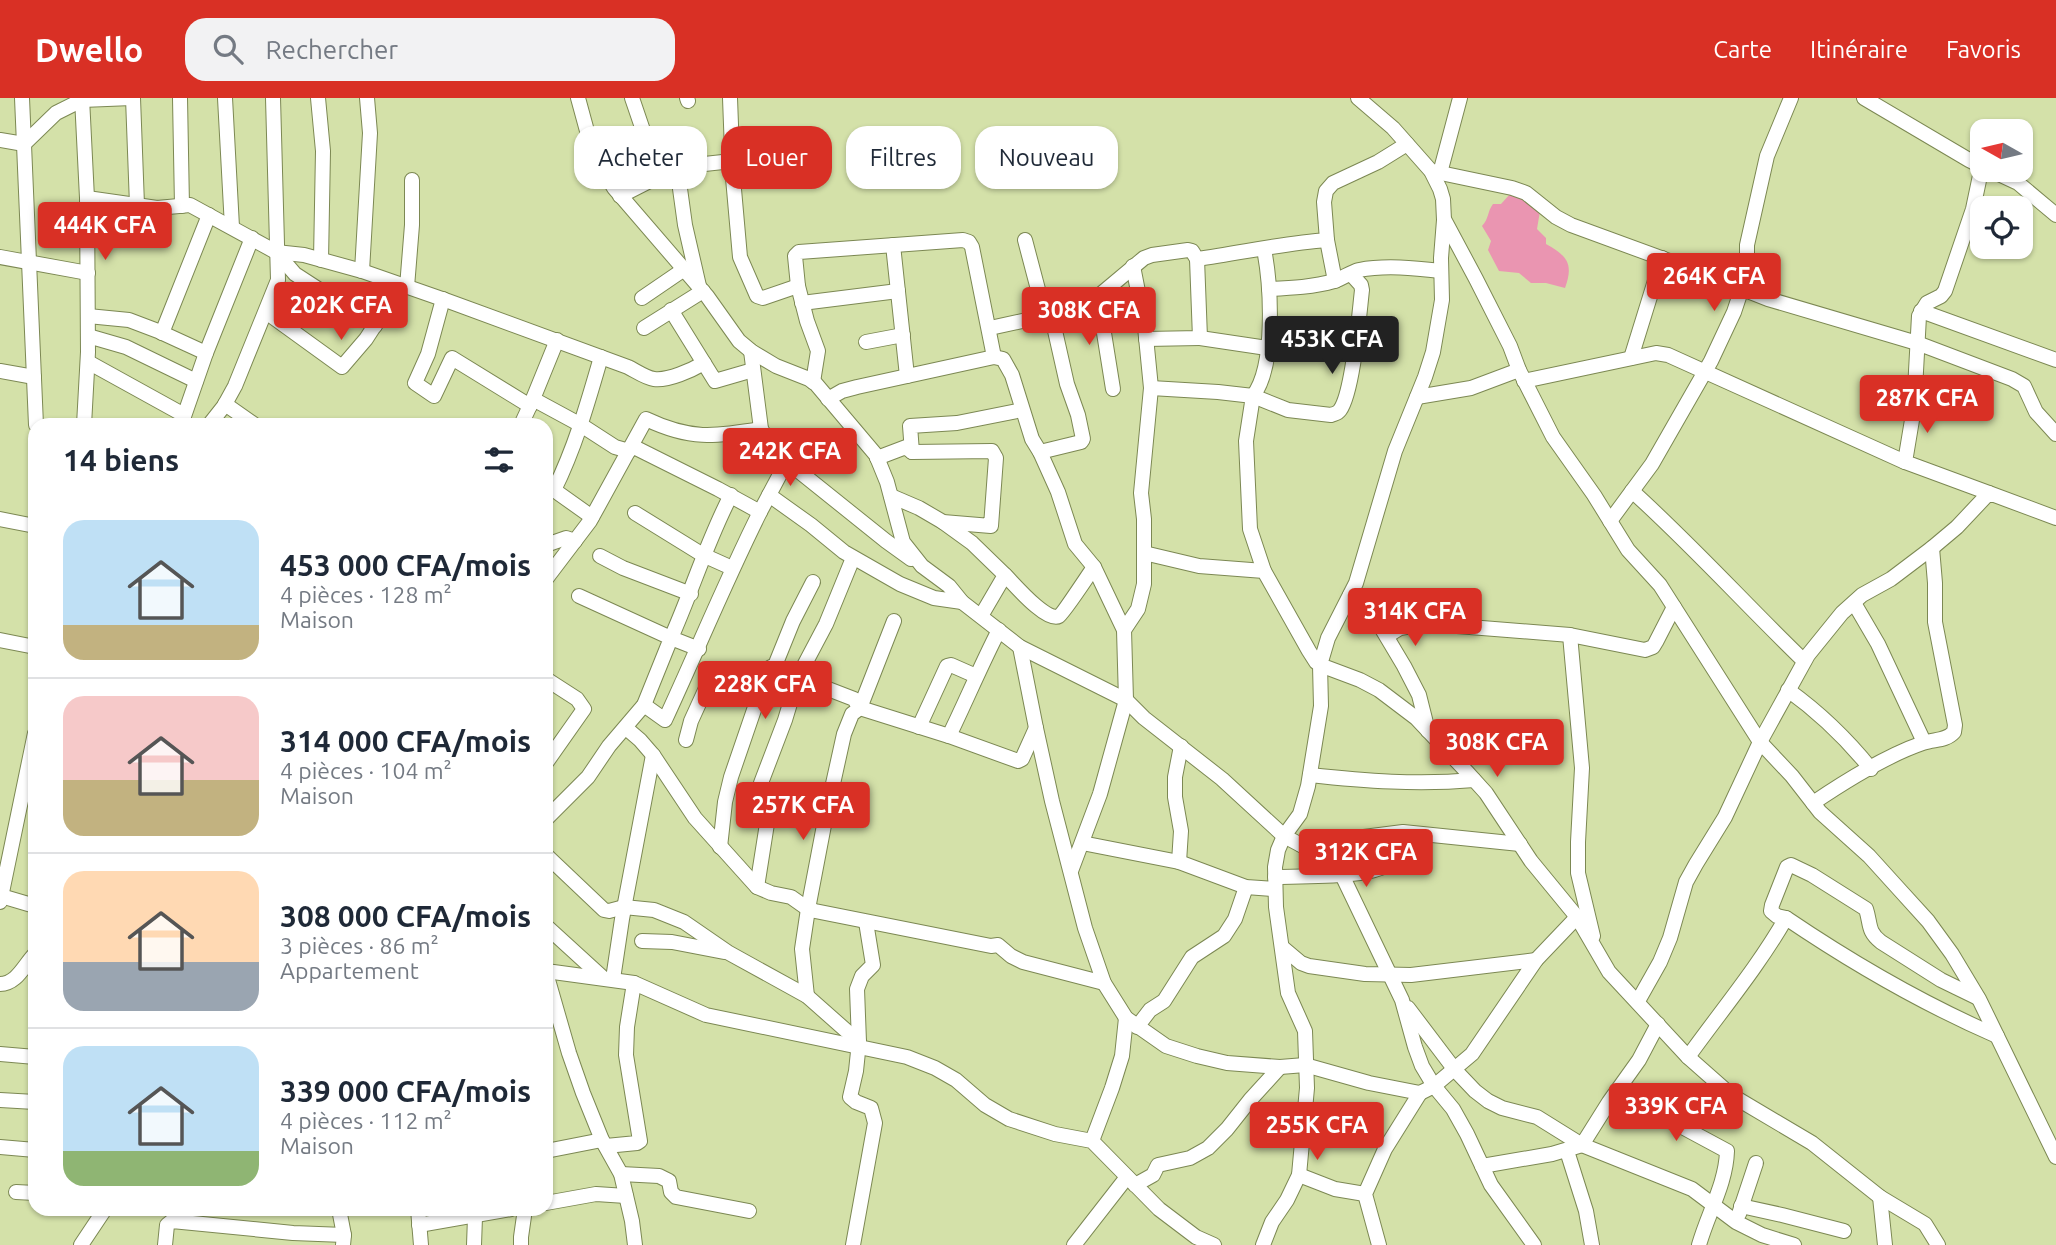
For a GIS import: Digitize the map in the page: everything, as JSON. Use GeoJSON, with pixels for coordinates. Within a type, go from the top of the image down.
{"type":"FeatureCollection","features":[{"type":"Feature","properties":{"kind":"street"},"geometry":{"type":"LineString","coordinates":[[22,98],[36,418]]}},
{"type":"Feature","properties":{"kind":"street"},"geometry":{"type":"LineString","coordinates":[[24,144],[56,113],[82,99],[132,98],[137,205]]}},
{"type":"Feature","properties":{"kind":"street"},"geometry":{"type":"LineString","coordinates":[[180,98],[182,206]]}},
{"type":"Feature","properties":{"kind":"street"},"geometry":{"type":"LineString","coordinates":[[225,98],[232,227]]}},
{"type":"Feature","properties":{"kind":"street"},"geometry":{"type":"LineString","coordinates":[[214,418],[235,386],[278,280],[273,98]]}},
{"type":"Feature","properties":{"kind":"street"},"geometry":{"type":"LineString","coordinates":[[318,98],[323,151],[321,260]]}},
{"type":"Feature","properties":{"kind":"street"},"geometry":{"type":"LineString","coordinates":[[362,271],[370,133],[366,98]]}},
{"type":"Feature","properties":{"kind":"street"},"geometry":{"type":"LineString","coordinates":[[578,98],[587,131],[602,168],[620,196],[701,289],[739,341],[776,366],[813,382],[877,458],[891,496],[903,542],[922,566]]}},
{"type":"Feature","properties":{"kind":"street"},"geometry":{"type":"LineString","coordinates":[[632,98],[642,126]]}},
{"type":"Feature","properties":{"kind":"street"},"geometry":{"type":"LineString","coordinates":[[730,98],[731,126]]}},
{"type":"Feature","properties":{"kind":"street"},"geometry":{"type":"LineString","coordinates":[[1263,1245],[1272,1222],[1299,1175],[1307,1088],[1305,1031],[1288,993],[1282,947],[1275,883],[1278,850],[1284,835],[1300,814],[1310,775],[1321,706],[1320,665],[1328,638],[1356,583],[1395,451],[1433,352],[1442,300],[1444,220],[1443,199],[1436,172],[1393,128],[1358,98]]}},
{"type":"Feature","properties":{"kind":"street"},"geometry":{"type":"LineString","coordinates":[[1436,172],[1460,98]]}},
{"type":"Feature","properties":{"kind":"street"},"geometry":{"type":"LineString","coordinates":[[1610,521],[1652,464],[1705,371],[1743,289],[1747,273],[1747,245],[1758,190],[1767,156],[1791,98]]}},
{"type":"Feature","properties":{"kind":"street"},"geometry":{"type":"LineString","coordinates":[[1864,98],[1970,160]]}},
{"type":"Feature","properties":{"kind":"street"},"geometry":{"type":"LineString","coordinates":[[82,99],[88,273],[88,362],[84,418]]}},
{"type":"Feature","properties":{"kind":"street"},"geometry":{"type":"LineString","coordinates":[[0,140],[24,144]]}},
{"type":"Feature","properties":{"kind":"street"},"geometry":{"type":"LineString","coordinates":[[1335,281],[1327,240],[1324,202],[1326,191],[1333,183],[1378,162],[1407,144]]}},
{"type":"Feature","properties":{"kind":"street"},"geometry":{"type":"LineString","coordinates":[[1436,172],[1526,193],[1556,217],[1571,225],[1803,311],[1917,343],[2012,379],[2024,386],[2036,412],[2056,434]]}},
{"type":"Feature","properties":{"kind":"street"},"geometry":{"type":"LineString","coordinates":[[266,312],[342,367],[404,286],[412,225],[412,180]]}},
{"type":"Feature","properties":{"kind":"street"},"geometry":{"type":"LineString","coordinates":[[1905,462],[1914,408],[1921,311],[1927,303],[1945,291],[1981,182]]}},
{"type":"Feature","properties":{"kind":"street"},"geometry":{"type":"LineString","coordinates":[[2016,182],[2056,215]]}},
{"type":"Feature","properties":{"kind":"street"},"geometry":{"type":"LineString","coordinates":[[620,196],[634,189]]}},
{"type":"Feature","properties":{"kind":"street"},"geometry":{"type":"LineString","coordinates":[[678,189],[701,289]]}},
{"type":"Feature","properties":{"kind":"street"},"geometry":{"type":"LineString","coordinates":[[735,189],[740,257],[757,296],[764,298],[798,286]]}},
{"type":"Feature","properties":{"kind":"street"},"geometry":{"type":"LineString","coordinates":[[87,198],[157,208],[190,205],[276,252],[362,271],[557,340],[628,367],[651,379],[690,370],[704,363]]}},
{"type":"Feature","properties":{"kind":"street"},"geometry":{"type":"LineString","coordinates":[[162,333],[209,215]]}},
{"type":"Feature","properties":{"kind":"street"},"geometry":{"type":"LineString","coordinates":[[1444,220],[1510,346],[1521,376],[1553,437],[1628,550],[1660,585],[1760,742],[1792,776],[1812,803],[1869,856],[1928,921],[1952,954],[1979,999],[2056,1157]]}},
{"type":"Feature","properties":{"kind":"street"},"geometry":{"type":"LineString","coordinates":[[183,418],[252,239]]}},
{"type":"Feature","properties":{"kind":"street"},"geometry":{"type":"LineString","coordinates":[[813,382],[818,351],[798,286],[796,253],[963,240],[969,242],[990,328],[994,357]]}},
{"type":"Feature","properties":{"kind":"street"},"geometry":{"type":"LineString","coordinates":[[1025,240],[1083,439],[1081,442],[1040,452]]}},
{"type":"Feature","properties":{"kind":"street"},"geometry":{"type":"LineString","coordinates":[[1197,259],[1327,240]]}},
{"type":"Feature","properties":{"kind":"street"},"geometry":{"type":"LineString","coordinates":[[893,245],[907,376]]}},
{"type":"Feature","properties":{"kind":"street"},"geometry":{"type":"LineString","coordinates":[[1264,249],[1270,316],[1267,348],[1260,383],[1252,396],[1246,441],[1250,528],[1264,571],[1316,662],[1378,690],[1416,719],[1474,780],[1486,793],[1531,861],[1577,917],[1609,972],[1688,1057],[1731,1095],[1812,1143],[1880,1196],[1926,1224],[1938,1245]]}},
{"type":"Feature","properties":{"kind":"street"},"geometry":{"type":"LineString","coordinates":[[990,328],[1048,315],[1095,299],[1133,266],[1152,255],[1188,250],[1192,251],[1197,259],[1200,338]]}},
{"type":"Feature","properties":{"kind":"street"},"geometry":{"type":"LineString","coordinates":[[276,252],[295,274],[375,326]]}},
{"type":"Feature","properties":{"kind":"street"},"geometry":{"type":"LineString","coordinates":[[0,257],[88,273]]}},
{"type":"Feature","properties":{"kind":"street"},"geometry":{"type":"LineString","coordinates":[[1631,358],[1662,258]]}},
{"type":"Feature","properties":{"kind":"street"},"geometry":{"type":"LineString","coordinates":[[1124,630],[1138,609],[1142,597],[1145,569],[1141,494],[1152,388],[1133,266]]}},
{"type":"Feature","properties":{"kind":"street"},"geometry":{"type":"LineString","coordinates":[[1269,289],[1335,281],[1357,270],[1384,268],[1441,271]]}},
{"type":"Feature","properties":{"kind":"street"},"geometry":{"type":"LineString","coordinates":[[642,298],[683,270]]}},
{"type":"Feature","properties":{"kind":"street"},"geometry":{"type":"LineString","coordinates":[[1152,388],[1252,396],[1287,410],[1331,415],[1337,413],[1342,408],[1348,390],[1362,290],[1351,274]]}},
{"type":"Feature","properties":{"kind":"street"},"geometry":{"type":"LineString","coordinates":[[644,328],[701,289]]}},
{"type":"Feature","properties":{"kind":"street"},"geometry":{"type":"LineString","coordinates":[[802,303],[898,291]]}},
{"type":"Feature","properties":{"kind":"street"},"geometry":{"type":"LineString","coordinates":[[443,299],[428,354],[415,383],[434,396],[452,358],[532,402],[581,425],[615,447],[631,448],[731,495],[760,512]]}},
{"type":"Feature","properties":{"kind":"street"},"geometry":{"type":"LineString","coordinates":[[1095,299],[1104,333],[1113,389]]}},
{"type":"Feature","properties":{"kind":"street"},"geometry":{"type":"LineString","coordinates":[[671,310],[715,381],[753,370]]}},
{"type":"Feature","properties":{"kind":"street"},"geometry":{"type":"LineString","coordinates":[[1921,311],[2056,360]]}},
{"type":"Feature","properties":{"kind":"street"},"geometry":{"type":"LineString","coordinates":[[88,316],[129,320],[206,353]]}},
{"type":"Feature","properties":{"kind":"street"},"geometry":{"type":"LineString","coordinates":[[866,342],[903,335]]}},
{"type":"Feature","properties":{"kind":"street"},"geometry":{"type":"LineString","coordinates":[[88,336],[126,347],[196,381]]}},
{"type":"Feature","properties":{"kind":"street"},"geometry":{"type":"LineString","coordinates":[[1146,339],[1200,338],[1267,348]]}},
{"type":"Feature","properties":{"kind":"street"},"geometry":{"type":"LineString","coordinates":[[524,418],[557,340]]}},
{"type":"Feature","properties":{"kind":"street"},"geometry":{"type":"LineString","coordinates":[[751,351],[761,429],[775,453],[786,463],[949,586],[962,602],[1020,647],[1126,701],[1222,779],[1284,835],[1316,853],[1342,875],[1402,1000],[1422,1066],[1453,1109],[1491,1185],[1534,1245]]}},
{"type":"Feature","properties":{"kind":"street"},"geometry":{"type":"LineString","coordinates":[[1417,397],[1521,376],[1611,364],[1656,353],[1668,355],[1905,462],[2056,519]]}},
{"type":"Feature","properties":{"kind":"street"},"geometry":{"type":"LineString","coordinates":[[592,517],[554,491],[568,463],[601,357]]}},
{"type":"Feature","properties":{"kind":"street"},"geometry":{"type":"LineString","coordinates":[[828,399],[857,387],[994,357],[1003,359],[1012,375],[1032,439],[1058,492],[1075,544],[1094,567],[1124,630],[1126,701],[1100,794],[1071,871]]}},
{"type":"Feature","properties":{"kind":"street"},"geometry":{"type":"LineString","coordinates":[[88,362],[179,418]]}},
{"type":"Feature","properties":{"kind":"street"},"geometry":{"type":"LineString","coordinates":[[0,371],[34,377]]}},
{"type":"Feature","properties":{"kind":"street"},"geometry":{"type":"LineString","coordinates":[[225,404],[245,418]]}},
{"type":"Feature","properties":{"kind":"street"},"geometry":{"type":"LineString","coordinates":[[912,452],[910,426],[957,423],[1022,410]]}},
{"type":"Feature","properties":{"kind":"street"},"geometry":{"type":"LineString","coordinates":[[553,570],[592,517],[646,419],[673,431],[696,435],[722,436],[761,429]]}},
{"type":"Feature","properties":{"kind":"street"},"geometry":{"type":"LineString","coordinates":[[877,458],[906,447],[912,452],[995,453],[991,526],[943,522]]}},
{"type":"Feature","properties":{"kind":"street"},"geometry":{"type":"LineString","coordinates":[[644,705],[665,720],[699,649],[732,568],[786,463]]}},
{"type":"Feature","properties":{"kind":"street"},"geometry":{"type":"LineString","coordinates":[[1632,491],[1690,545],[1804,661]]}},
{"type":"Feature","properties":{"kind":"street"},"geometry":{"type":"LineString","coordinates":[[1637,1000],[1660,962],[1670,938],[1686,882],[1725,817],[1760,742],[1804,661],[1842,613],[1863,595],[1891,579],[1932,548],[1989,494]]}},
{"type":"Feature","properties":{"kind":"street"},"geometry":{"type":"LineString","coordinates":[[553,812],[588,777],[608,746],[644,705],[691,594],[703,555],[731,495]]}},
{"type":"Feature","properties":{"kind":"street"},"geometry":{"type":"LineString","coordinates":[[769,495],[853,558],[900,584],[934,598],[962,602]]}},
{"type":"Feature","properties":{"kind":"street"},"geometry":{"type":"LineString","coordinates":[[891,496],[943,522],[972,544],[1045,614],[1059,617],[1094,567]]}},
{"type":"Feature","properties":{"kind":"street"},"geometry":{"type":"LineString","coordinates":[[635,513],[703,555],[732,568]]}},
{"type":"Feature","properties":{"kind":"street"},"geometry":{"type":"LineString","coordinates":[[0,519],[28,525]]}},
{"type":"Feature","properties":{"kind":"street"},"geometry":{"type":"LineString","coordinates":[[553,543],[566,538],[575,541]]}},
{"type":"Feature","properties":{"kind":"street"},"geometry":{"type":"LineString","coordinates":[[1812,803],[1871,769],[1924,743],[1951,736],[1954,732],[1955,725],[1936,622],[1932,548]]}},
{"type":"Feature","properties":{"kind":"street"},"geometry":{"type":"LineString","coordinates":[[1144,553],[1199,566],[1264,571]]}},
{"type":"Feature","properties":{"kind":"street"},"geometry":{"type":"LineString","coordinates":[[600,556],[623,568],[691,594]]}},
{"type":"Feature","properties":{"kind":"street"},"geometry":{"type":"LineString","coordinates":[[825,820],[757,807],[761,783],[798,677],[826,624],[853,558]]}},
{"type":"Feature","properties":{"kind":"street"},"geometry":{"type":"LineString","coordinates":[[981,616],[1005,575]]}},
{"type":"Feature","properties":{"kind":"street"},"geometry":{"type":"LineString","coordinates":[[774,668],[793,621],[813,582]]}},
{"type":"Feature","properties":{"kind":"street"},"geometry":{"type":"LineString","coordinates":[[579,596],[699,649]]}},
{"type":"Feature","properties":{"kind":"street"},"geometry":{"type":"LineString","coordinates":[[1350,596],[1373,614],[1387,636],[1419,695],[1429,733]]}},
{"type":"Feature","properties":{"kind":"street"},"geometry":{"type":"LineString","coordinates":[[1854,603],[1878,644],[1924,743]]}},
{"type":"Feature","properties":{"kind":"street"},"geometry":{"type":"LineString","coordinates":[[1387,636],[1400,628],[1418,625],[1570,635],[1644,650],[1653,647],[1674,607]]}},
{"type":"Feature","properties":{"kind":"street"},"geometry":{"type":"LineString","coordinates":[[807,996],[802,949],[825,820],[844,734],[852,714],[860,708],[894,621]]}},
{"type":"Feature","properties":{"kind":"street"},"geometry":{"type":"LineString","coordinates":[[949,736],[999,630]]}},
{"type":"Feature","properties":{"kind":"street"},"geometry":{"type":"LineString","coordinates":[[1570,635],[1582,768],[1578,873],[1597,952]]}},
{"type":"Feature","properties":{"kind":"street"},"geometry":{"type":"LineString","coordinates":[[0,640],[28,646]]}},
{"type":"Feature","properties":{"kind":"street"},"geometry":{"type":"LineString","coordinates":[[1020,647],[1035,728],[1085,928],[1104,984],[1132,1023],[1166,1046],[1189,1054],[1227,1063],[1280,1067],[1305,1065],[1369,1083],[1420,1093]]}},
{"type":"Feature","properties":{"kind":"street"},"geometry":{"type":"LineString","coordinates":[[919,727],[947,666],[951,665],[976,676]]}},
{"type":"Feature","properties":{"kind":"street"},"geometry":{"type":"LineString","coordinates":[[720,847],[731,777],[768,669],[771,667],[854,699],[860,708],[1018,761],[1022,759],[1035,728]]}},
{"type":"Feature","properties":{"kind":"street"},"geometry":{"type":"LineString","coordinates":[[686,740],[691,721],[712,675],[732,673],[763,684]]}},
{"type":"Feature","properties":{"kind":"street"},"geometry":{"type":"LineString","coordinates":[[553,684],[577,699],[584,709],[553,753]]}},
{"type":"Feature","properties":{"kind":"street"},"geometry":{"type":"LineString","coordinates":[[1788,690],[1816,710],[1850,743],[1871,769]]}},
{"type":"Feature","properties":{"kind":"street"},"geometry":{"type":"LineString","coordinates":[[626,728],[653,755],[695,818],[757,887],[791,897],[808,909],[991,946],[998,945],[1023,962],[1104,984]]}},
{"type":"Feature","properties":{"kind":"street"},"geometry":{"type":"LineString","coordinates":[[1179,862],[1181,831],[1175,797],[1175,777],[1181,746]]}},
{"type":"Feature","properties":{"kind":"street"},"geometry":{"type":"LineString","coordinates":[[608,978],[653,755]]}},
{"type":"Feature","properties":{"kind":"street"},"geometry":{"type":"LineString","coordinates":[[28,767],[1,899],[28,905]]}},
{"type":"Feature","properties":{"kind":"street"},"geometry":{"type":"LineString","coordinates":[[1310,775],[1402,783],[1474,780]]}},
{"type":"Feature","properties":{"kind":"street"},"geometry":{"type":"LineString","coordinates":[[757,887],[769,811]]}},
{"type":"Feature","properties":{"kind":"street"},"geometry":{"type":"LineString","coordinates":[[1301,845],[1412,833],[1520,844]]}},
{"type":"Feature","properties":{"kind":"street"},"geometry":{"type":"LineString","coordinates":[[1082,843],[1179,862],[1246,887],[1383,869],[1393,860],[1384,835]]}},
{"type":"Feature","properties":{"kind":"street"},"geometry":{"type":"LineString","coordinates":[[553,862],[604,909],[609,911],[624,907],[654,910],[684,922],[729,953],[807,996],[859,1044]]}},
{"type":"Feature","properties":{"kind":"street"},"geometry":{"type":"LineString","coordinates":[[1979,999],[1941,980],[1872,935],[1866,909],[1795,865],[1787,867],[1772,905],[1771,911],[1774,914],[1786,918],[1866,971],[1955,1018],[1997,1036]]}},
{"type":"Feature","properties":{"kind":"street"},"geometry":{"type":"LineString","coordinates":[[1092,1141],[1132,1023],[1164,1001],[1192,957],[1224,936],[1235,919],[1246,887]]}},
{"type":"Feature","properties":{"kind":"street"},"geometry":{"type":"LineString","coordinates":[[1379,1245],[1365,1194],[1385,1149],[1420,1093],[1434,1086],[1472,1054],[1536,960],[1577,917]]}},
{"type":"Feature","properties":{"kind":"street"},"geometry":{"type":"LineString","coordinates":[[1688,1057],[1770,945],[1786,918]]}},
{"type":"Feature","properties":{"kind":"street"},"geometry":{"type":"LineString","coordinates":[[853,1245],[875,1123],[871,1108],[850,1097],[859,1044],[858,989],[862,976],[873,965],[866,922]]}},
{"type":"Feature","properties":{"kind":"street"},"geometry":{"type":"LineString","coordinates":[[553,932],[608,978]]}},
{"type":"Feature","properties":{"kind":"street"},"geometry":{"type":"LineString","coordinates":[[642,941],[672,942],[729,953]]}},
{"type":"Feature","properties":{"kind":"street"},"geometry":{"type":"LineString","coordinates":[[1282,947],[1301,963],[1364,975],[1411,975],[1536,960]]}},
{"type":"Feature","properties":{"kind":"street"},"geometry":{"type":"LineString","coordinates":[[0,984],[6,984],[16,978],[28,963]]}},
{"type":"Feature","properties":{"kind":"street"},"geometry":{"type":"LineString","coordinates":[[553,973],[634,983],[706,1015],[859,1044],[935,1068],[1009,1119],[1055,1134],[1092,1141],[1159,1209],[1196,1237],[1214,1245]]}},
{"type":"Feature","properties":{"kind":"street"},"geometry":{"type":"LineString","coordinates":[[553,1150],[640,1141],[626,1055],[634,983]]}},
{"type":"Feature","properties":{"kind":"street"},"geometry":{"type":"LineString","coordinates":[[553,997],[569,1053],[604,1143],[621,1174],[635,1245]]}},
{"type":"Feature","properties":{"kind":"street"},"geometry":{"type":"LineString","coordinates":[[1402,1000],[1455,1070],[1488,1101],[1502,1108],[1537,1117],[1582,1146],[1692,1189],[1736,1222],[1762,1235],[1794,1245]]}},
{"type":"Feature","properties":{"kind":"street"},"geometry":{"type":"LineString","coordinates":[[1482,1166],[1582,1146],[1639,1060],[1658,1024]]}},
{"type":"Feature","properties":{"kind":"street"},"geometry":{"type":"LineString","coordinates":[[0,1054],[28,1056]]}},
{"type":"Feature","properties":{"kind":"street"},"geometry":{"type":"LineString","coordinates":[[1074,1245],[1131,1181],[1153,1175],[1158,1165],[1190,1158],[1208,1147],[1280,1067]]}},
{"type":"Feature","properties":{"kind":"street"},"geometry":{"type":"LineString","coordinates":[[1612,1098],[1675,1123],[1726,1149],[1724,1178],[1712,1204],[1699,1245]]}},
{"type":"Feature","properties":{"kind":"street"},"geometry":{"type":"LineString","coordinates":[[0,1100],[28,1102]]}},
{"type":"Feature","properties":{"kind":"street"},"geometry":{"type":"LineString","coordinates":[[0,1147],[28,1149]]}},
{"type":"Feature","properties":{"kind":"street"},"geometry":{"type":"LineString","coordinates":[[1567,1151],[1586,1211],[1592,1245]]}},
{"type":"Feature","properties":{"kind":"street"},"geometry":{"type":"LineString","coordinates":[[1736,1222],[1756,1163]]}},
{"type":"Feature","properties":{"kind":"street"},"geometry":{"type":"LineString","coordinates":[[621,1174],[659,1176],[669,1181],[671,1192],[676,1197],[749,1210]]}},
{"type":"Feature","properties":{"kind":"street"},"geometry":{"type":"LineString","coordinates":[[1299,1175],[1335,1189],[1365,1194]]}},
{"type":"Feature","properties":{"kind":"street"},"geometry":{"type":"LineString","coordinates":[[16,1192],[28,1193]]}},
{"type":"Feature","properties":{"kind":"street"},"geometry":{"type":"LineString","coordinates":[[553,1202],[596,1194],[626,1196]]}},
{"type":"Feature","properties":{"kind":"street"},"geometry":{"type":"LineString","coordinates":[[1880,1196],[1885,1245]]}},
{"type":"Feature","properties":{"kind":"street"},"geometry":{"type":"LineString","coordinates":[[1741,1206],[1844,1231]]}},
{"type":"Feature","properties":{"kind":"street"},"geometry":{"type":"LineString","coordinates":[[80,1245],[100,1216]]}},
{"type":"Feature","properties":{"kind":"street"},"geometry":{"type":"LineString","coordinates":[[165,1245],[167,1225],[172,1221],[343,1240],[341,1216]]}},
{"type":"Feature","properties":{"kind":"street"},"geometry":{"type":"LineString","coordinates":[[418,1216],[421,1245]]}},
{"type":"Feature","properties":{"kind":"street"},"geometry":{"type":"LineString","coordinates":[[419,1225],[480,1216]]}},
{"type":"Feature","properties":{"kind":"street"},"geometry":{"type":"LineString","coordinates":[[521,1245],[524,1216]]}},
{"type":"Feature","properties":{"kind":"street"},"geometry":{"type":"LineString","coordinates":[[474,1245],[475,1217]]}},
{"type":"Feature","properties":{"kind":"shaded area"},"geometry":{"type":"Polygon","coordinates":[[[1511,193],[1519,194],[1540,211],[1537,229],[1546,238],[1546,244],[1567,261],[1569,272],[1565,288],[1546,283],[1531,283],[1519,273],[1499,271],[1488,250],[1491,241],[1482,226],[1493,204],[1501,204],[1511,193]]]}}]}
